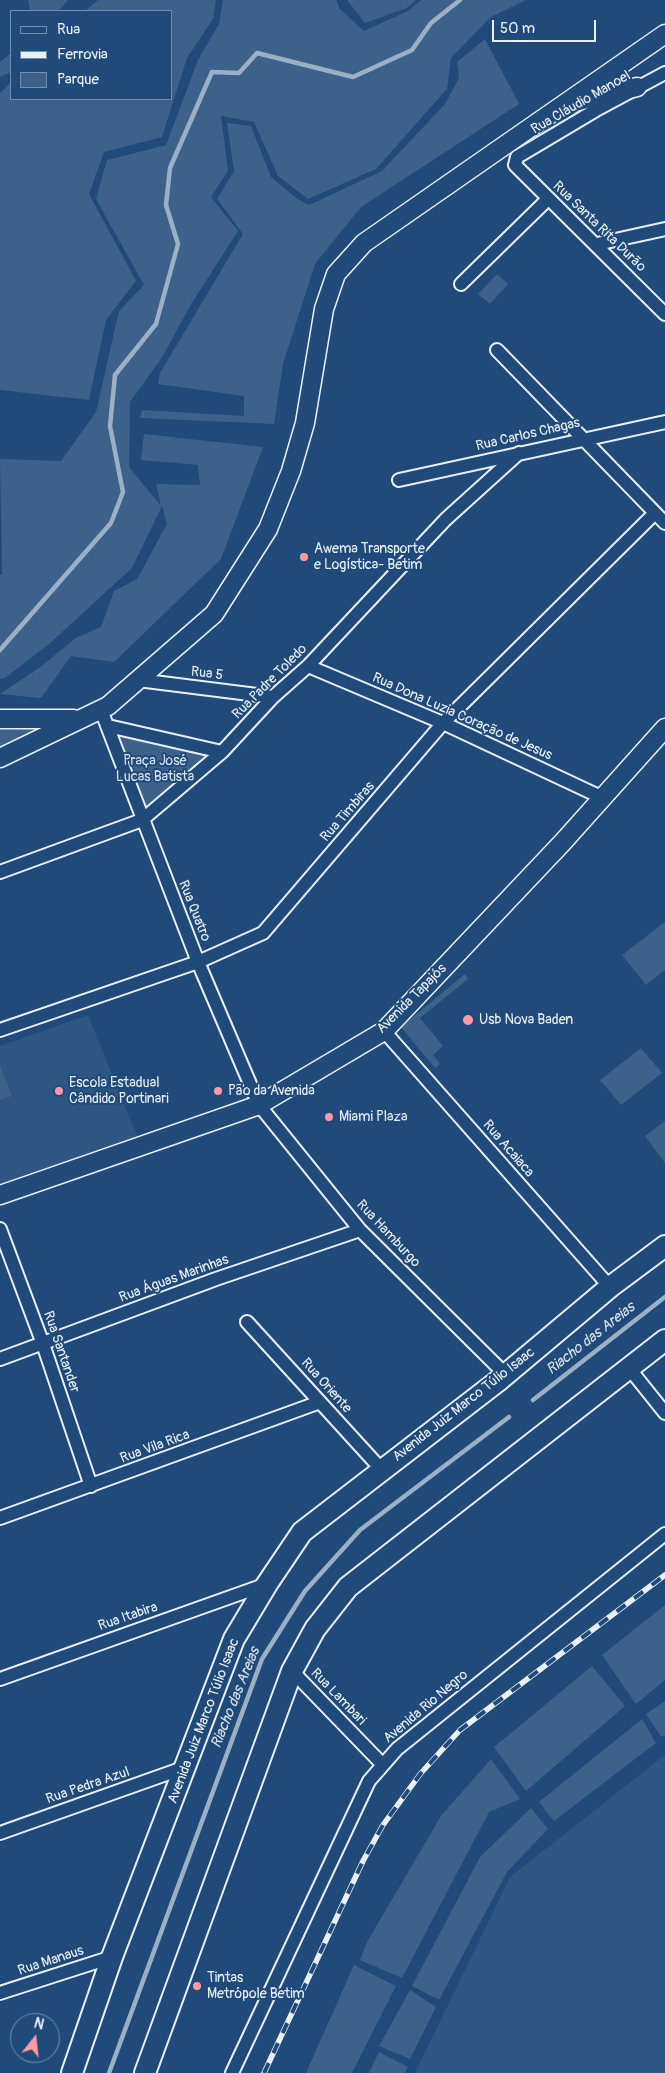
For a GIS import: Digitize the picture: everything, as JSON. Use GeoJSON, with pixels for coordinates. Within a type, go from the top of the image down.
{"type":"FeatureCollection","features":[{"type":"Feature","properties":{"kind":"main road"},"geometry":{"type":"LineString","coordinates":[[0,758],[108,706],[214,614],[268,529],[291,471],[305,423],[324,309],[336,274],[364,243],[665,34]]}},
{"type":"Feature","properties":{"kind":"main road"},"geometry":{"type":"LineString","coordinates":[[563,105],[637,87]]}},
{"type":"Feature","properties":{"kind":"main road"},"geometry":{"type":"LineString","coordinates":[[0,719],[82,719]]}},
{"type":"Feature","properties":{"kind":"main road","name":"Avenida Tapajós"},"geometry":{"type":"LineString","coordinates":[[0,1195],[259,1105],[384,1031],[603,798],[665,728]]}},
{"type":"Feature","properties":{"kind":"main road","name":"Avenida Juiz Marco Túlio Isaac"},"geometry":{"type":"LineString","coordinates":[[72,2073],[112,1956],[234,1639],[267,1584],[302,1532],[506,1375],[610,1287],[665,1246]]}},
{"type":"Feature","properties":{"kind":"main road"},"geometry":{"type":"LineString","coordinates":[[145,2073],[292,1671],[315,1629],[348,1587],[665,1340]]}},
{"type":"Feature","properties":{"kind":"street","name":"Rua Cláudio Manoel"},"geometry":{"type":"LineString","coordinates":[[516,161],[517,157],[637,87],[665,74]]}},
{"type":"Feature","properties":{"kind":"street","name":"Rua Santa Rita Durão"},"geometry":{"type":"LineString","coordinates":[[516,161],[515,165],[548,199],[597,244],[665,314]]}},
{"type":"Feature","properties":{"kind":"street"},"geometry":{"type":"LineString","coordinates":[[461,284],[548,199]]}},
{"type":"Feature","properties":{"kind":"street"},"geometry":{"type":"LineString","coordinates":[[597,244],[665,229]]}},
{"type":"Feature","properties":{"kind":"street"},"geometry":{"type":"LineString","coordinates":[[497,350],[585,438],[665,523]]}},
{"type":"Feature","properties":{"kind":"street","name":"Rua Carlos Chagas"},"geometry":{"type":"LineString","coordinates":[[399,480],[665,422]]}},
{"type":"Feature","properties":{"kind":"street","name":"Rua Padre Toledo"},"geometry":{"type":"LineString","coordinates":[[0,872],[142,820],[222,752],[273,697],[308,666],[446,519],[519,453]]}},
{"type":"Feature","properties":{"kind":"street","name":"Rua Timbiras"},"geometry":{"type":"LineString","coordinates":[[0,1030],[198,962],[263,933],[443,723],[655,513]]}},
{"type":"Feature","properties":{"kind":"street","name":"Rua Dona Luzia Coração de Jesus"},"geometry":{"type":"LineString","coordinates":[[308,666],[443,723],[603,798]]}},
{"type":"Feature","properties":{"kind":"street","name":"Rua 5"},"geometry":{"type":"LineString","coordinates":[[138,680],[273,697]]}},
{"type":"Feature","properties":{"kind":"street","name":"Rua Quatro"},"geometry":{"type":"LineString","coordinates":[[100,710],[108,726],[142,820],[198,962],[259,1105]]}},
{"type":"Feature","properties":{"kind":"street"},"geometry":{"type":"LineString","coordinates":[[108,726],[222,752]]}},
{"type":"Feature","properties":{"kind":"street","name":"Rua Acaiaca"},"geometry":{"type":"LineString","coordinates":[[384,1031],[610,1287]]}},
{"type":"Feature","properties":{"kind":"street","name":"Rua Hamburgo"},"geometry":{"type":"LineString","coordinates":[[259,1105],[360,1230],[506,1375]]}},
{"type":"Feature","properties":{"kind":"street","name":"Rua Santander"},"geometry":{"type":"LineString","coordinates":[[0,1229],[91,1486]]}},
{"type":"Feature","properties":{"kind":"street","name":"Rua Águas Marinhas"},"geometry":{"type":"LineString","coordinates":[[0,1359],[216,1279],[360,1230]]}},
{"type":"Feature","properties":{"kind":"street","name":"Rua Oriente"},"geometry":{"type":"LineString","coordinates":[[246,1322],[382,1470]]}},
{"type":"Feature","properties":{"kind":"street"},"geometry":{"type":"LineString","coordinates":[[629,1368],[665,1413]]}},
{"type":"Feature","properties":{"kind":"street","name":"Rua Vila Rica"},"geometry":{"type":"LineString","coordinates":[[0,1518],[320,1402]]}},
{"type":"Feature","properties":{"kind":"street","name":"Avenida Rio Negro"},"geometry":{"type":"LineString","coordinates":[[232,2073],[369,1781],[397,1749],[665,1534]]}},
{"type":"Feature","properties":{"kind":"street","name":"Rua Itabira"},"geometry":{"type":"LineString","coordinates":[[0,1679],[267,1584]]}},
{"type":"Feature","properties":{"kind":"street","name":"Rua Lambari"},"geometry":{"type":"LineString","coordinates":[[292,1671],[383,1765]]}},
{"type":"Feature","properties":{"kind":"street","name":"Rua Pedra Azul"},"geometry":{"type":"LineString","coordinates":[[0,1833],[186,1767]]}},
{"type":"Feature","properties":{"kind":"street","name":"Rua Manaus"},"geometry":{"type":"LineString","coordinates":[[0,1993],[112,1956]]}},
{"type":"Feature","properties":{"kind":"shaded area","name":"Escola Estadual Cândido Portinari"},"geometry":{"type":"Polygon","coordinates":[[[88,1015],[137,1136],[0,1184],[0,1046],[88,1015]]]}},
{"type":"Feature","properties":{"kind":"shaded area"},"geometry":{"type":"Polygon","coordinates":[[[665,1755],[665,2073],[415,2073],[510,1877],[665,1755]]]}},
{"type":"Feature","properties":{"kind":"green space"},"geometry":{"type":"Polygon","coordinates":[[[28,0],[68,0],[60,10],[30,10],[28,0]]]}},
{"type":"Feature","properties":{"kind":"green space"},"geometry":{"type":"Polygon","coordinates":[[[98,0],[216,0],[213,19],[187,58],[162,137],[104,152],[89,194],[136,281],[106,320],[89,400],[0,390],[0,93],[10,83],[10,100],[172,100],[172,10],[86,10],[98,0]]]}},
{"type":"Feature","properties":{"kind":"green space"},"geometry":{"type":"Polygon","coordinates":[[[223,0],[336,0],[340,9],[364,31],[408,11],[421,0],[526,0],[491,17],[451,58],[447,89],[376,169],[308,199],[278,176],[254,122],[221,116],[228,171],[211,197],[238,231],[190,306],[163,356],[130,402],[129,467],[161,506],[156,484],[200,485],[198,465],[141,460],[144,434],[263,447],[221,559],[114,662],[71,656],[41,698],[0,694],[39,668],[76,638],[101,627],[114,591],[137,579],[167,524],[162,506],[132,568],[49,644],[5,678],[0,679],[0,575],[2,574],[0,459],[61,461],[96,412],[119,311],[144,285],[96,199],[107,160],[166,145],[198,60],[219,24],[223,0]]]}},
{"type":"Feature","properties":{"kind":"green space"},"geometry":{"type":"Polygon","coordinates":[[[347,0],[416,0],[407,8],[365,23],[347,0]]]}},
{"type":"Feature","properties":{"kind":"green space"},"geometry":{"type":"Polygon","coordinates":[[[485,39],[519,104],[361,207],[315,264],[283,364],[274,424],[140,418],[142,410],[244,416],[244,396],[158,384],[160,373],[243,234],[217,199],[234,171],[227,123],[251,126],[271,177],[296,198],[309,205],[382,171],[445,104],[459,78],[457,62],[485,39]]]}},
{"type":"Feature","properties":{"kind":"green space"},"geometry":{"type":"Polygon","coordinates":[[[10,54],[10,72],[0,77],[0,62],[10,54]]]}},
{"type":"Feature","properties":{"kind":"green space"},"geometry":{"type":"Polygon","coordinates":[[[497,274],[508,284],[490,304],[478,294],[497,274]]]}},
{"type":"Feature","properties":{"kind":"green space"},"geometry":{"type":"Polygon","coordinates":[[[0,727],[4,728],[45,727],[0,750],[0,727]]]}},
{"type":"Feature","properties":{"kind":"green space","name":"Praça José Lucas Batista"},"geometry":{"type":"Polygon","coordinates":[[[114,733],[210,755],[144,812],[114,733]]]}},
{"type":"Feature","properties":{"kind":"green space"},"geometry":{"type":"Polygon","coordinates":[[[665,922],[665,970],[646,985],[622,955],[665,922]]]}},
{"type":"Feature","properties":{"kind":"green space"},"geometry":{"type":"Polygon","coordinates":[[[465,974],[468,979],[420,1018],[443,1046],[433,1055],[440,1064],[435,1068],[401,1027],[465,974]]]}},
{"type":"Feature","properties":{"kind":"green space"},"geometry":{"type":"Polygon","coordinates":[[[641,1048],[662,1073],[621,1105],[600,1080],[641,1048]]]}},
{"type":"Feature","properties":{"kind":"green space"},"geometry":{"type":"Polygon","coordinates":[[[0,1065],[12,1096],[0,1100],[0,1065]]]}},
{"type":"Feature","properties":{"kind":"green space"},"geometry":{"type":"Polygon","coordinates":[[[665,1121],[665,1163],[645,1136],[665,1121]]]}},
{"type":"Feature","properties":{"kind":"green space"},"geometry":{"type":"Polygon","coordinates":[[[665,1605],[665,1680],[636,1704],[602,1655],[665,1605]]]}},
{"type":"Feature","properties":{"kind":"green space"},"geometry":{"type":"Polygon","coordinates":[[[592,1666],[625,1706],[526,1791],[494,1747],[592,1666]]]}},
{"type":"Feature","properties":{"kind":"green space"},"geometry":{"type":"Polygon","coordinates":[[[665,1701],[665,1735],[661,1737],[646,1714],[665,1701]]]}},
{"type":"Feature","properties":{"kind":"green space"},"geometry":{"type":"Polygon","coordinates":[[[642,1719],[656,1743],[554,1821],[539,1802],[642,1719]]]}},
{"type":"Feature","properties":{"kind":"green space"},"geometry":{"type":"Polygon","coordinates":[[[491,1759],[520,1799],[489,1812],[402,1978],[360,1960],[367,1942],[441,1816],[491,1759]]]}},
{"type":"Feature","properties":{"kind":"green space"},"geometry":{"type":"Polygon","coordinates":[[[531,1808],[548,1829],[507,1872],[439,2000],[412,1986],[480,1857],[531,1808]]]}},
{"type":"Feature","properties":{"kind":"green space"},"geometry":{"type":"Polygon","coordinates":[[[354,1965],[396,1986],[352,2073],[306,2073],[354,1965]]]}},
{"type":"Feature","properties":{"kind":"green space"},"geometry":{"type":"Polygon","coordinates":[[[410,1990],[436,2007],[410,2059],[379,2046],[410,1990]]]}},
{"type":"Feature","properties":{"kind":"green space"},"geometry":{"type":"Polygon","coordinates":[[[379,2052],[408,2067],[405,2073],[369,2073],[379,2052]]]}},
{"type":"Feature","properties":{"kind":"waterway"},"geometry":{"type":"LineString","coordinates":[[0,650],[111,523],[123,492],[110,426],[115,375],[156,324],[178,244],[166,205],[170,168],[212,72],[239,73],[257,53],[353,77],[412,50],[431,23],[460,0]]}},
{"type":"Feature","properties":{"kind":"waterway","name":"Riacho das Areias"},"geometry":{"type":"LineString","coordinates":[[533,1400],[665,1297]]}},
{"type":"Feature","properties":{"kind":"waterway","name":"Riacho das Areias"},"geometry":{"type":"LineString","coordinates":[[109,2073],[262,1659],[305,1591],[360,1530],[509,1417]]}},
{"type":"Feature","properties":{"kind":"railway"},"geometry":{"type":"LineString","coordinates":[[264,2073],[363,1861],[383,1825],[421,1773],[460,1730],[665,1575]]}},
{"type":"Feature","properties":{"kind":"place","name":"Awema Transporte e Logística- Betim"},"geometry":{"type":"Point","coordinates":[304,557]}},
{"type":"Feature","properties":{"kind":"place","name":"Usb Nova Baden"},"geometry":{"type":"Point","coordinates":[468,1020]}},
{"type":"Feature","properties":{"kind":"place","name":"Escola Estadual Cândido Portinari"},"geometry":{"type":"Point","coordinates":[59,1091]}},
{"type":"Feature","properties":{"kind":"place","name":"Pão da Avenida"},"geometry":{"type":"Point","coordinates":[218,1091]}},
{"type":"Feature","properties":{"kind":"place","name":"Miami Plaza"},"geometry":{"type":"Point","coordinates":[329,1117]}},
{"type":"Feature","properties":{"kind":"place","name":"Tintas Metrópole Betim"},"geometry":{"type":"Point","coordinates":[197,1986]}}]}
